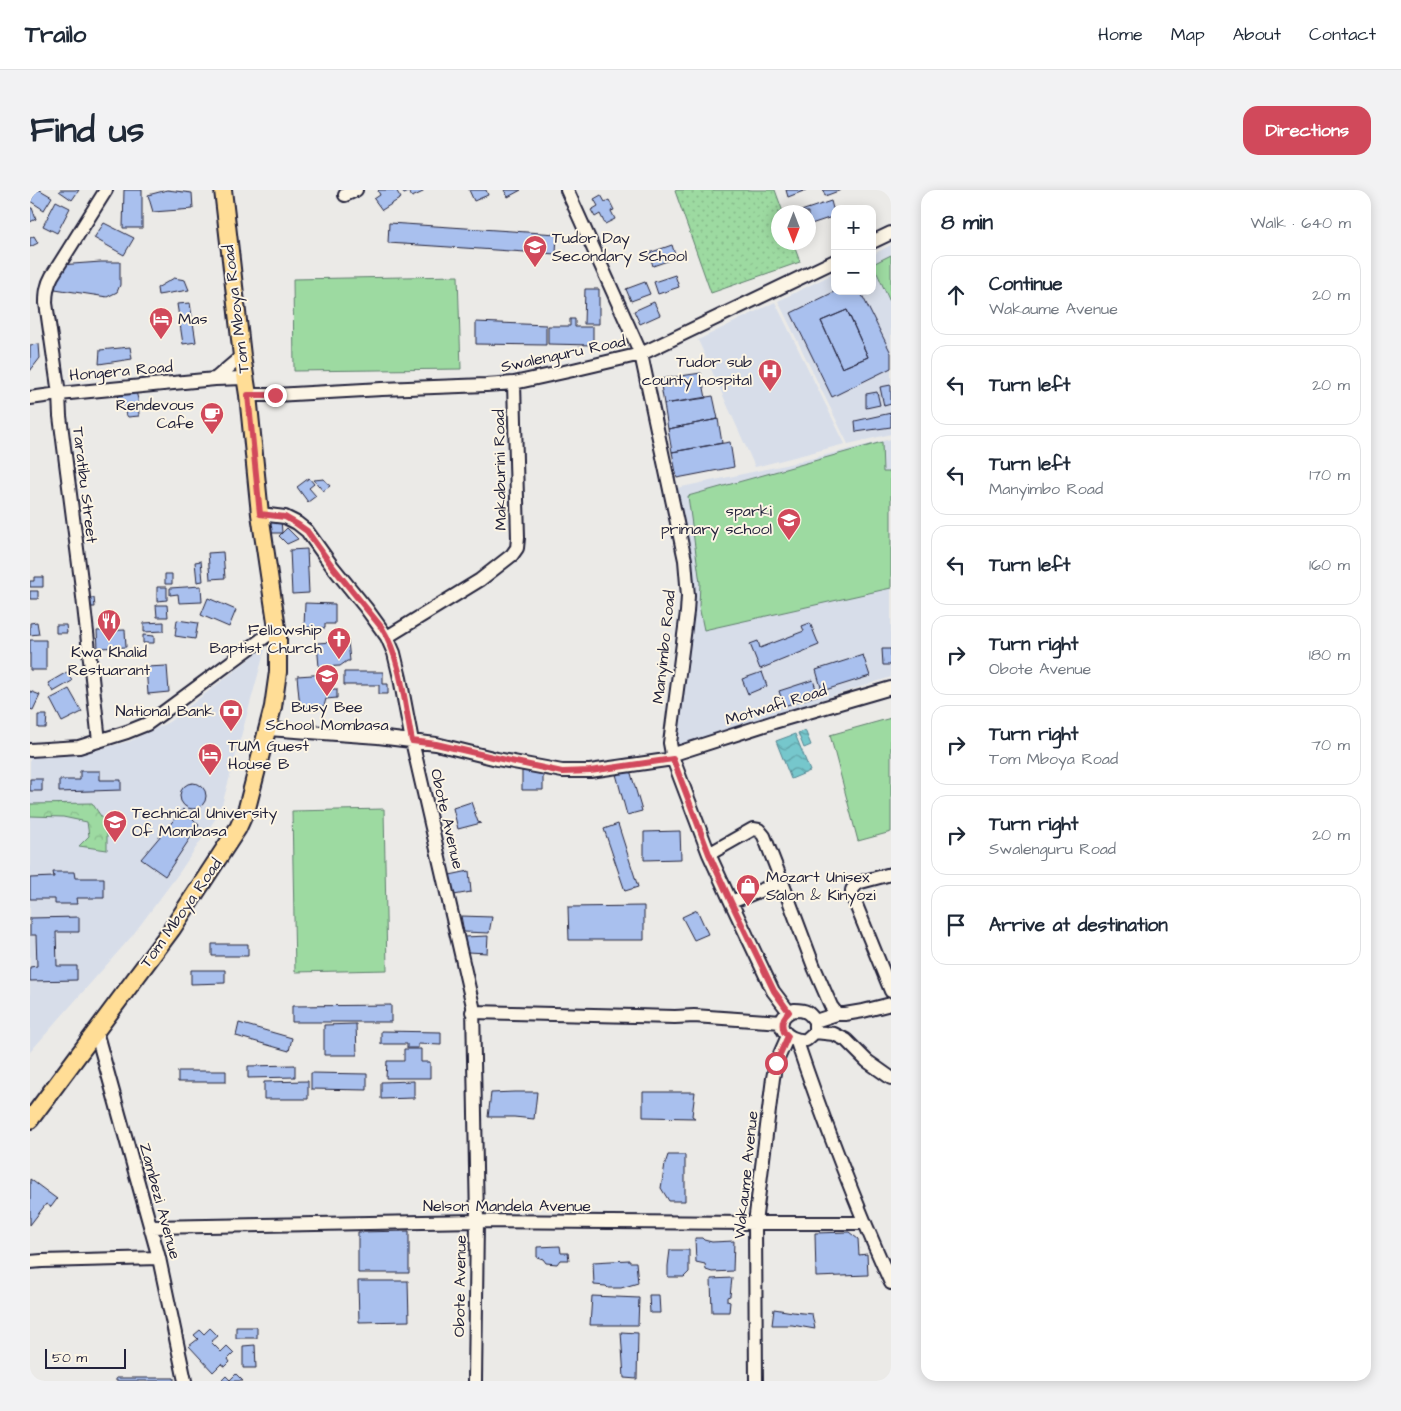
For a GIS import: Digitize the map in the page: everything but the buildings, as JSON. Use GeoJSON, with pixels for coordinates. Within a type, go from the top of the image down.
{"type":"FeatureCollection","features":[{"type":"Feature","properties":{"kind":"main road","name":"Tom Mboya Road"},"geometry":{"type":"LineString","coordinates":[[30,1120],[172,929],[238,828],[247,808],[273,707],[278,672],[277,628],[260,514],[248,395],[244,378],[222,190]]}},
{"type":"Feature","properties":{"kind":"street","name":"Taratibu Street"},"geometry":{"type":"LineString","coordinates":[[99,740],[60,416],[59,394],[46,303],[46,288],[106,190]]}},
{"type":"Feature","properties":{"kind":"street","name":"Manyimbo Road"},"geometry":{"type":"LineString","coordinates":[[567,190],[641,354],[685,560],[688,590],[687,612],[670,742],[672,757],[709,854],[786,1017]]}},
{"type":"Feature","properties":{"kind":"street"},"geometry":{"type":"LineString","coordinates":[[876,240],[891,233]]}},
{"type":"Feature","properties":{"kind":"street","name":"Swalenguru Road"},"geometry":{"type":"LineString","coordinates":[[248,395],[461,387],[514,383],[641,354],[831,263]]}},
{"type":"Feature","properties":{"kind":"street"},"geometry":{"type":"LineString","coordinates":[[215,379],[242,356]]}},
{"type":"Feature","properties":{"kind":"street","name":"Hongera Road"},"geometry":{"type":"LineString","coordinates":[[30,398],[215,379],[244,378]]}},
{"type":"Feature","properties":{"kind":"street","name":"Makaburini Road"},"geometry":{"type":"LineString","coordinates":[[387,636],[480,580],[512,555],[517,548],[514,383]]}},
{"type":"Feature","properties":{"kind":"street","name":"Obote Avenue"},"geometry":{"type":"LineString","coordinates":[[260,514],[285,517],[307,531],[387,636],[394,653],[412,741],[473,1006],[477,1221],[475,1381]]}},
{"type":"Feature","properties":{"kind":"street"},"geometry":{"type":"LineString","coordinates":[[30,750],[79,747],[147,724],[166,712],[277,628]]}},
{"type":"Feature","properties":{"kind":"street","name":"Motwafi Road"},"geometry":{"type":"LineString","coordinates":[[268,729],[436,744],[562,772],[590,771],[672,757],[774,722],[891,688]]}},
{"type":"Feature","properties":{"kind":"street"},"geometry":{"type":"LineString","coordinates":[[709,854],[752,829],[759,830],[764,836],[814,967],[831,1006],[841,1014],[842,1031],[846,1040],[866,1061],[891,1078]]}},
{"type":"Feature","properties":{"kind":"street"},"geometry":{"type":"LineString","coordinates":[[891,874],[857,883],[852,890],[852,895],[891,991]]}},
{"type":"Feature","properties":{"kind":"street"},"geometry":{"type":"LineString","coordinates":[[731,902],[782,882]]}},
{"type":"Feature","properties":{"kind":"street"},"geometry":{"type":"LineString","coordinates":[[786,1017],[784,1032],[792,1038],[806,1040],[815,1027],[841,1014],[891,1004]]}},
{"type":"Feature","properties":{"kind":"street"},"geometry":{"type":"LineString","coordinates":[[472,1012],[666,1017],[786,1017],[799,1010],[809,1013],[815,1027],[846,1040]]}},
{"type":"Feature","properties":{"kind":"street","name":"Zambezi Avenue"},"geometry":{"type":"LineString","coordinates":[[96,1031],[159,1258],[185,1381]]}},
{"type":"Feature","properties":{"kind":"street"},"geometry":{"type":"LineString","coordinates":[[792,1038],[864,1223],[891,1283]]}},
{"type":"Feature","properties":{"kind":"street","name":"Wakaume Avenue"},"geometry":{"type":"LineString","coordinates":[[756,1381],[755,1223],[776,1063],[792,1038]]}},
{"type":"Feature","properties":{"kind":"street","name":"Nelson Mandela Avenue"},"geometry":{"type":"LineString","coordinates":[[151,1227],[477,1221],[864,1223]]}},
{"type":"Feature","properties":{"kind":"street"},"geometry":{"type":"LineString","coordinates":[[30,1262],[159,1258]]}},
{"type":"Feature","properties":{"kind":"shaded area"},"geometry":{"type":"Polygon","coordinates":[[[891,245],[891,434],[848,444],[778,301],[831,275],[831,295],[876,295],[876,253],[891,245]]]}},
{"type":"Feature","properties":{"kind":"shaded area","name":"Tudor sub county hospital"},"geometry":{"type":"Polygon","coordinates":[[[775,302],[845,444],[755,467],[698,340],[775,302]]]}},
{"type":"Feature","properties":{"kind":"shaded area","name":"sparki primary school"},"geometry":{"type":"Polygon","coordinates":[[[891,439],[891,677],[677,746],[696,593],[677,488],[785,465],[891,439]]]}},
{"type":"Feature","properties":{"kind":"shaded area","name":"Technical University Of Mombasa"},"geometry":{"type":"Polygon","coordinates":[[[266,646],[220,812],[179,873],[132,936],[30,1052],[30,755],[86,753],[130,741],[169,722],[266,646]]]}},
{"type":"Feature","properties":{"kind":"green space"},"geometry":{"type":"Polygon","coordinates":[[[775,190],[780,205],[771,205],[771,250],[796,250],[800,262],[711,293],[675,191],[775,190]]]}},
{"type":"Feature","properties":{"kind":"green space"},"geometry":{"type":"Polygon","coordinates":[[[891,255],[891,304],[876,271],[876,262],[891,255]]]}},
{"type":"Feature","properties":{"kind":"green space"},"geometry":{"type":"Polygon","coordinates":[[[458,276],[461,369],[294,371],[293,279],[458,276]]]}},
{"type":"Feature","properties":{"kind":"green space"},"geometry":{"type":"Polygon","coordinates":[[[882,442],[883,472],[891,472],[891,588],[704,630],[699,606],[700,583],[688,496],[882,442]]]}},
{"type":"Feature","properties":{"kind":"green space"},"geometry":{"type":"Polygon","coordinates":[[[891,718],[891,832],[858,841],[830,735],[891,718]]]}},
{"type":"Feature","properties":{"kind":"green space"},"geometry":{"type":"Polygon","coordinates":[[[92,803],[107,825],[107,850],[79,846],[89,836],[87,822],[63,817],[30,816],[30,804],[92,803]]]}},
{"type":"Feature","properties":{"kind":"green space"},"geometry":{"type":"Polygon","coordinates":[[[384,809],[387,970],[295,972],[292,811],[384,809]]]}},
{"type":"Feature","properties":{"kind":"water"},"geometry":{"type":"Polygon","coordinates":[[[805,730],[811,745],[804,748],[798,733],[805,730]]]}},
{"type":"Feature","properties":{"kind":"water"},"geometry":{"type":"Polygon","coordinates":[[[795,734],[810,771],[791,779],[776,741],[795,734]]]}},
{"type":"Feature","properties":{"kind":"place","name":"Tudor Day Secondary School"},"geometry":{"type":"Point","coordinates":[535,268]}},
{"type":"Feature","properties":{"kind":"place","name":"Mas"},"geometry":{"type":"Point","coordinates":[161,340]}},
{"type":"Feature","properties":{"kind":"place","name":"Tudor sub county hospital"},"geometry":{"type":"Point","coordinates":[770,392]}},
{"type":"Feature","properties":{"kind":"place","name":"Rendevous Cafe"},"geometry":{"type":"Point","coordinates":[212,435]}},
{"type":"Feature","properties":{"kind":"place","name":"sparki primary school"},"geometry":{"type":"Point","coordinates":[789,541]}},
{"type":"Feature","properties":{"kind":"place","name":"Kwa Khalid Restuarant"},"geometry":{"type":"Point","coordinates":[109,642]}},
{"type":"Feature","properties":{"kind":"place","name":"Fellowship Baptist Church"},"geometry":{"type":"Point","coordinates":[339,660]}},
{"type":"Feature","properties":{"kind":"place","name":"Busy Bee School Mombasa"},"geometry":{"type":"Point","coordinates":[327,697]}},
{"type":"Feature","properties":{"kind":"place","name":"National Bank"},"geometry":{"type":"Point","coordinates":[231,732]}},
{"type":"Feature","properties":{"kind":"place","name":"TUM Guest House B"},"geometry":{"type":"Point","coordinates":[210,776]}},
{"type":"Feature","properties":{"kind":"place","name":"Technical University Of Mombasa"},"geometry":{"type":"Point","coordinates":[115,843]}},
{"type":"Feature","properties":{"kind":"place","name":"Mozart Unisex Salon & Kinyozi"},"geometry":{"type":"Point","coordinates":[748,907]}},
{"type":"Feature","properties":{"kind":"route"},"geometry":{"type":"LineString","coordinates":[[275,395],[248,395],[260,514],[285,517],[307,531],[332,566],[382,628],[394,653],[412,741],[436,744],[562,772],[590,771],[673,759],[709,854],[731,902],[774,991],[789,1012],[782,1022],[784,1032],[788,1036],[776,1063]]}}]}
